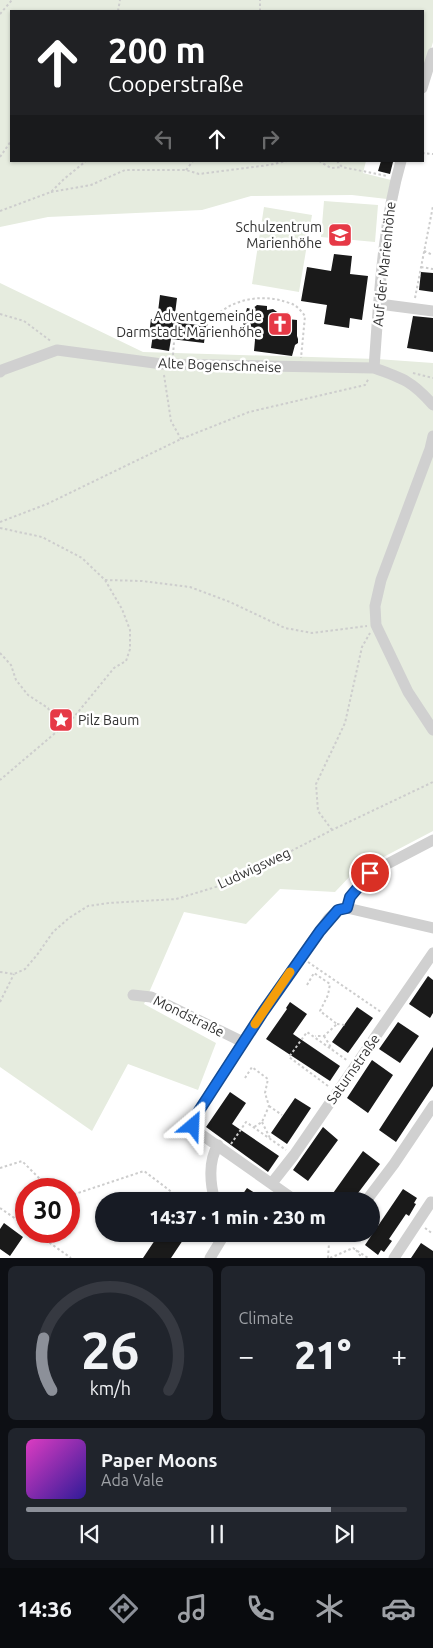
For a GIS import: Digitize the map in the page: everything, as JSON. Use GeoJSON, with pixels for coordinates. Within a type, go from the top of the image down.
{"type":"FeatureCollection","features":[{"type":"Feature","properties":{"kind":"street"},"geometry":{"type":"LineString","coordinates":[[424,82],[433,53]]}},
{"type":"Feature","properties":{"kind":"street","name":"Auf der Marienhöhe"},"geometry":{"type":"LineString","coordinates":[[374,368],[379,304],[392,193],[401,162]]}},
{"type":"Feature","properties":{"kind":"street"},"geometry":{"type":"LineString","coordinates":[[379,304],[433,311]]}},
{"type":"Feature","properties":{"kind":"street","name":"Alte Bogenschneise"},"geometry":{"type":"LineString","coordinates":[[0,372],[57,350],[167,364],[374,368],[400,377],[419,389],[433,405]]}},
{"type":"Feature","properties":{"kind":"street"},"geometry":{"type":"LineString","coordinates":[[433,436],[430,449],[380,580],[375,606],[376,625],[408,692],[433,730]]}},
{"type":"Feature","properties":{"kind":"street"},"geometry":{"type":"LineString","coordinates":[[347,908],[350,897],[370,873],[433,840]]}},
{"type":"Feature","properties":{"kind":"street"},"geometry":{"type":"LineString","coordinates":[[284,1192],[195,1130],[193,1120],[301,957],[329,918],[338,910],[347,908],[433,928]]}},
{"type":"Feature","properties":{"kind":"street","name":"Saturnstraße"},"geometry":{"type":"LineString","coordinates":[[272,1183],[294,1155],[433,953]]}},
{"type":"Feature","properties":{"kind":"street","name":"Mondstraße"},"geometry":{"type":"LineString","coordinates":[[133,994],[152,997],[243,1042]]}},
{"type":"Feature","properties":{"kind":"street"},"geometry":{"type":"LineString","coordinates":[[373,1192],[433,1106]]}},
{"type":"Feature","properties":{"kind":"street"},"geometry":{"type":"LineString","coordinates":[[213,1192],[211,1170],[213,1153],[222,1148]]}},
{"type":"Feature","properties":{"kind":"street"},"geometry":{"type":"LineString","coordinates":[[394,1258],[432,1202]]}},
{"type":"Feature","properties":{"kind":"street"},"geometry":{"type":"LineString","coordinates":[[210,1258],[220,1242]]}},
{"type":"Feature","properties":{"kind":"path"},"geometry":{"type":"LineString","coordinates":[[0,14],[12,0]]}},
{"type":"Feature","properties":{"kind":"path"},"geometry":{"type":"LineString","coordinates":[[0,157],[10,142]]}},
{"type":"Feature","properties":{"kind":"path"},"geometry":{"type":"LineString","coordinates":[[51,192],[85,162]]}},
{"type":"Feature","properties":{"kind":"path"},"geometry":{"type":"LineString","coordinates":[[186,170],[191,162]]}},
{"type":"Feature","properties":{"kind":"path"},"geometry":{"type":"LineString","coordinates":[[0,211],[51,192],[91,185],[126,170],[186,170],[199,174],[282,162]]}},
{"type":"Feature","properties":{"kind":"path"},"geometry":{"type":"LineString","coordinates":[[321,162],[331,168],[342,166],[396,178]]}},
{"type":"Feature","properties":{"kind":"path"},"geometry":{"type":"LineString","coordinates":[[339,162],[342,166]]}},
{"type":"Feature","properties":{"kind":"path"},"geometry":{"type":"LineString","coordinates":[[413,308],[433,206]]}},
{"type":"Feature","properties":{"kind":"path"},"geometry":{"type":"LineString","coordinates":[[424,251],[433,254]]}},
{"type":"Feature","properties":{"kind":"path"},"geometry":{"type":"LineString","coordinates":[[420,267],[433,269]]}},
{"type":"Feature","properties":{"kind":"path"},"geometry":{"type":"LineString","coordinates":[[206,326],[214,315],[231,305],[246,300],[270,298],[294,305],[305,316],[299,367]]}},
{"type":"Feature","properties":{"kind":"path"},"geometry":{"type":"LineString","coordinates":[[0,314],[24,321],[50,340],[57,350]]}},
{"type":"Feature","properties":{"kind":"path"},"geometry":{"type":"LineString","coordinates":[[174,342],[167,364],[170,421],[181,439]]}},
{"type":"Feature","properties":{"kind":"path"},"geometry":{"type":"LineString","coordinates":[[0,522],[47,504],[181,439],[250,412],[365,385],[374,368]]}},
{"type":"Feature","properties":{"kind":"path"},"geometry":{"type":"LineString","coordinates":[[0,528],[42,537],[82,558],[105,580],[122,609],[130,630],[130,649],[126,661],[114,668],[74,717],[0,780]]}},
{"type":"Feature","properties":{"kind":"path"},"geometry":{"type":"LineString","coordinates":[[105,580],[142,581],[190,587],[230,602],[285,628],[312,633],[376,625]]}},
{"type":"Feature","properties":{"kind":"path"},"geometry":{"type":"LineString","coordinates":[[332,830],[318,811],[316,784],[345,723],[362,647],[376,625]]}},
{"type":"Feature","properties":{"kind":"path"},"geometry":{"type":"LineString","coordinates":[[0,653],[10,664],[16,680],[28,696],[48,708],[58,732]]}},
{"type":"Feature","properties":{"kind":"path","name":"Ludwigsweg"},"geometry":{"type":"LineString","coordinates":[[14,974],[25,969],[53,932],[69,918],[88,906],[176,899],[229,883],[332,830],[433,782]]}},
{"type":"Feature","properties":{"kind":"path"},"geometry":{"type":"LineString","coordinates":[[301,957],[389,1017]]}},
{"type":"Feature","properties":{"kind":"path"},"geometry":{"type":"LineString","coordinates":[[0,972],[14,974],[0,1002]]}},
{"type":"Feature","properties":{"kind":"path"},"geometry":{"type":"LineString","coordinates":[[307,984],[314,973],[330,984],[328,995],[320,1011],[338,1024],[344,1025]]}},
{"type":"Feature","properties":{"kind":"path"},"geometry":{"type":"LineString","coordinates":[[315,1036],[324,1036],[338,1024]]}},
{"type":"Feature","properties":{"kind":"path"},"geometry":{"type":"LineString","coordinates":[[336,1092],[289,1057],[307,1032],[354,1065]]}},
{"type":"Feature","properties":{"kind":"path"},"geometry":{"type":"LineString","coordinates":[[324,1036],[333,1050]]}},
{"type":"Feature","properties":{"kind":"path"},"geometry":{"type":"LineString","coordinates":[[245,1078],[252,1067],[268,1079],[265,1093],[269,1106],[282,1115]]}},
{"type":"Feature","properties":{"kind":"path"},"geometry":{"type":"LineString","coordinates":[[254,1127],[262,1122],[269,1106]]}},
{"type":"Feature","properties":{"kind":"path"},"geometry":{"type":"LineString","coordinates":[[222,1148],[246,1122],[294,1155]]}},
{"type":"Feature","properties":{"kind":"path"},"geometry":{"type":"LineString","coordinates":[[262,1122],[271,1139]]}},
{"type":"Feature","properties":{"kind":"path"},"geometry":{"type":"LineString","coordinates":[[0,1168],[22,1161],[39,1178]]}},
{"type":"Feature","properties":{"kind":"path"},"geometry":{"type":"LineString","coordinates":[[80,1192],[144,1171],[172,1192]]}},
{"type":"Feature","properties":{"kind":"path"},"geometry":{"type":"LineString","coordinates":[[0,1208],[15,1218]]}},
{"type":"Feature","properties":{"kind":"path"},"geometry":{"type":"LineString","coordinates":[[330,1242],[329,1258],[353,1248],[368,1258]]}},
{"type":"Feature","properties":{"kind":"path"},"geometry":{"type":"LineString","coordinates":[[50,1243],[70,1258]]}},
{"type":"Feature","properties":{"kind":"path"},"geometry":{"type":"LineString","coordinates":[[356,1249],[362,1258]]}},
{"type":"Feature","properties":{"kind":"shaded area"},"geometry":{"type":"Polygon","coordinates":[[[0,0],[433,0],[433,42],[424,73],[424,10],[10,10],[10,162],[366,162],[363,173],[391,180],[387,199],[352,195],[251,196],[202,210],[48,217],[0,227],[0,0]]]}},
{"type":"Feature","properties":{"kind":"shaded area"},"geometry":{"type":"Polygon","coordinates":[[[324,201],[378,205],[375,242],[321,237],[324,201]]]}},
{"type":"Feature","properties":{"kind":"shaded area"},"geometry":{"type":"Polygon","coordinates":[[[264,207],[312,215],[299,292],[252,284],[264,207]]]}},
{"type":"Feature","properties":{"kind":"shaded area"},"geometry":{"type":"Polygon","coordinates":[[[0,283],[143,352],[377,359],[433,363],[433,831],[353,873],[335,892],[280,889],[246,924],[184,912],[144,1004],[216,1043],[198,1090],[128,1064],[92,1131],[0,1067],[0,283]]]}},
{"type":"Feature","properties":{"kind":"building"},"geometry":{"type":"Polygon","coordinates":[[[381,162],[393,162],[390,174],[378,171],[381,162]]]}},
{"type":"Feature","properties":{"kind":"building"},"geometry":{"type":"Polygon","coordinates":[[[334,254],[352,256],[350,274],[368,276],[362,320],[350,318],[349,328],[324,324],[327,305],[301,301],[307,267],[331,271],[334,254]]]}},
{"type":"Feature","properties":{"kind":"building"},"geometry":{"type":"Polygon","coordinates":[[[421,272],[433,273],[433,292],[419,290],[421,272]]]}},
{"type":"Feature","properties":{"kind":"building"},"geometry":{"type":"Polygon","coordinates":[[[160,295],[177,298],[174,322],[206,326],[204,343],[171,339],[169,351],[151,348],[153,334],[149,334],[151,319],[157,320],[160,295]]]}},
{"type":"Feature","properties":{"kind":"building"},"geometry":{"type":"Polygon","coordinates":[[[257,305],[267,306],[267,310],[273,309],[287,319],[297,320],[298,343],[295,345],[292,356],[254,351],[255,340],[252,328],[246,330],[243,324],[247,308],[252,309],[257,305]]]}},
{"type":"Feature","properties":{"kind":"building"},"geometry":{"type":"Polygon","coordinates":[[[413,316],[433,318],[433,352],[407,348],[413,316]]]}},
{"type":"Feature","properties":{"kind":"building"},"geometry":{"type":"Polygon","coordinates":[[[428,976],[433,980],[433,1013],[430,1018],[409,1004],[428,976]]]}},
{"type":"Feature","properties":{"kind":"building"},"geometry":{"type":"Polygon","coordinates":[[[290,1002],[307,1014],[293,1034],[340,1066],[330,1081],[266,1039],[290,1002]]]}},
{"type":"Feature","properties":{"kind":"building"},"geometry":{"type":"Polygon","coordinates":[[[357,1007],[373,1018],[348,1053],[332,1042],[357,1007]]]}},
{"type":"Feature","properties":{"kind":"building"},"geometry":{"type":"Polygon","coordinates":[[[398,1022],[419,1036],[400,1063],[379,1049],[398,1022]]]}},
{"type":"Feature","properties":{"kind":"building"},"geometry":{"type":"Polygon","coordinates":[[[433,1047],[433,1086],[396,1142],[379,1130],[433,1047]]]}},
{"type":"Feature","properties":{"kind":"building"},"geometry":{"type":"Polygon","coordinates":[[[372,1060],[393,1075],[368,1113],[347,1098],[372,1060]]]}},
{"type":"Feature","properties":{"kind":"building"},"geometry":{"type":"Polygon","coordinates":[[[230,1092],[246,1103],[232,1124],[279,1156],[268,1172],[206,1127],[230,1092]]]}},
{"type":"Feature","properties":{"kind":"building"},"geometry":{"type":"Polygon","coordinates":[[[295,1098],[311,1108],[287,1144],[271,1133],[295,1098]]]}},
{"type":"Feature","properties":{"kind":"building"},"geometry":{"type":"Polygon","coordinates":[[[323,1127],[338,1140],[308,1181],[293,1170],[323,1127]]]}},
{"type":"Feature","properties":{"kind":"building"},"geometry":{"type":"Polygon","coordinates":[[[363,1151],[380,1164],[359,1192],[334,1192],[363,1151]]]}},
{"type":"Feature","properties":{"kind":"building"},"geometry":{"type":"Polygon","coordinates":[[[247,1188],[253,1192],[244,1192],[247,1188]]]}},
{"type":"Feature","properties":{"kind":"building"},"geometry":{"type":"Polygon","coordinates":[[[403,1189],[417,1198],[414,1203],[416,1204],[409,1216],[406,1214],[389,1239],[392,1241],[384,1252],[381,1250],[378,1255],[365,1245],[367,1242],[380,1242],[380,1223],[403,1189]]]}},
{"type":"Feature","properties":{"kind":"building"},"geometry":{"type":"Polygon","coordinates":[[[4,1223],[15,1231],[15,1243],[19,1243],[10,1256],[0,1249],[0,1229],[4,1223]]]}},
{"type":"Feature","properties":{"kind":"building"},"geometry":{"type":"Polygon","coordinates":[[[154,1242],[182,1242],[171,1258],[143,1258],[154,1242]]]}},
{"type":"Feature","properties":{"kind":"building"},"geometry":{"type":"Polygon","coordinates":[[[421,1243],[433,1251],[433,1258],[411,1258],[421,1243]]]}},
{"type":"Feature","properties":{"kind":"slow traffic"},"geometry":{"type":"LineString","coordinates":[[255,1024],[290,972]]}},
{"type":"Feature","properties":{"kind":"place","name":"Schulzentrum Marienhöhe"},"geometry":{"type":"Point","coordinates":[340,235]}},
{"type":"Feature","properties":{"kind":"place","name":"Adventgemeinde Darmstadt Marienhöhe"},"geometry":{"type":"Point","coordinates":[280,324]}},
{"type":"Feature","properties":{"kind":"place","name":"Pilz Baum"},"geometry":{"type":"Point","coordinates":[61,720]}},
{"type":"Feature","properties":{"kind":"route"},"geometry":{"type":"LineString","coordinates":[[193,1126],[193,1120],[290,972],[329,918],[338,910],[347,908],[350,897],[370,873]]}}]}
